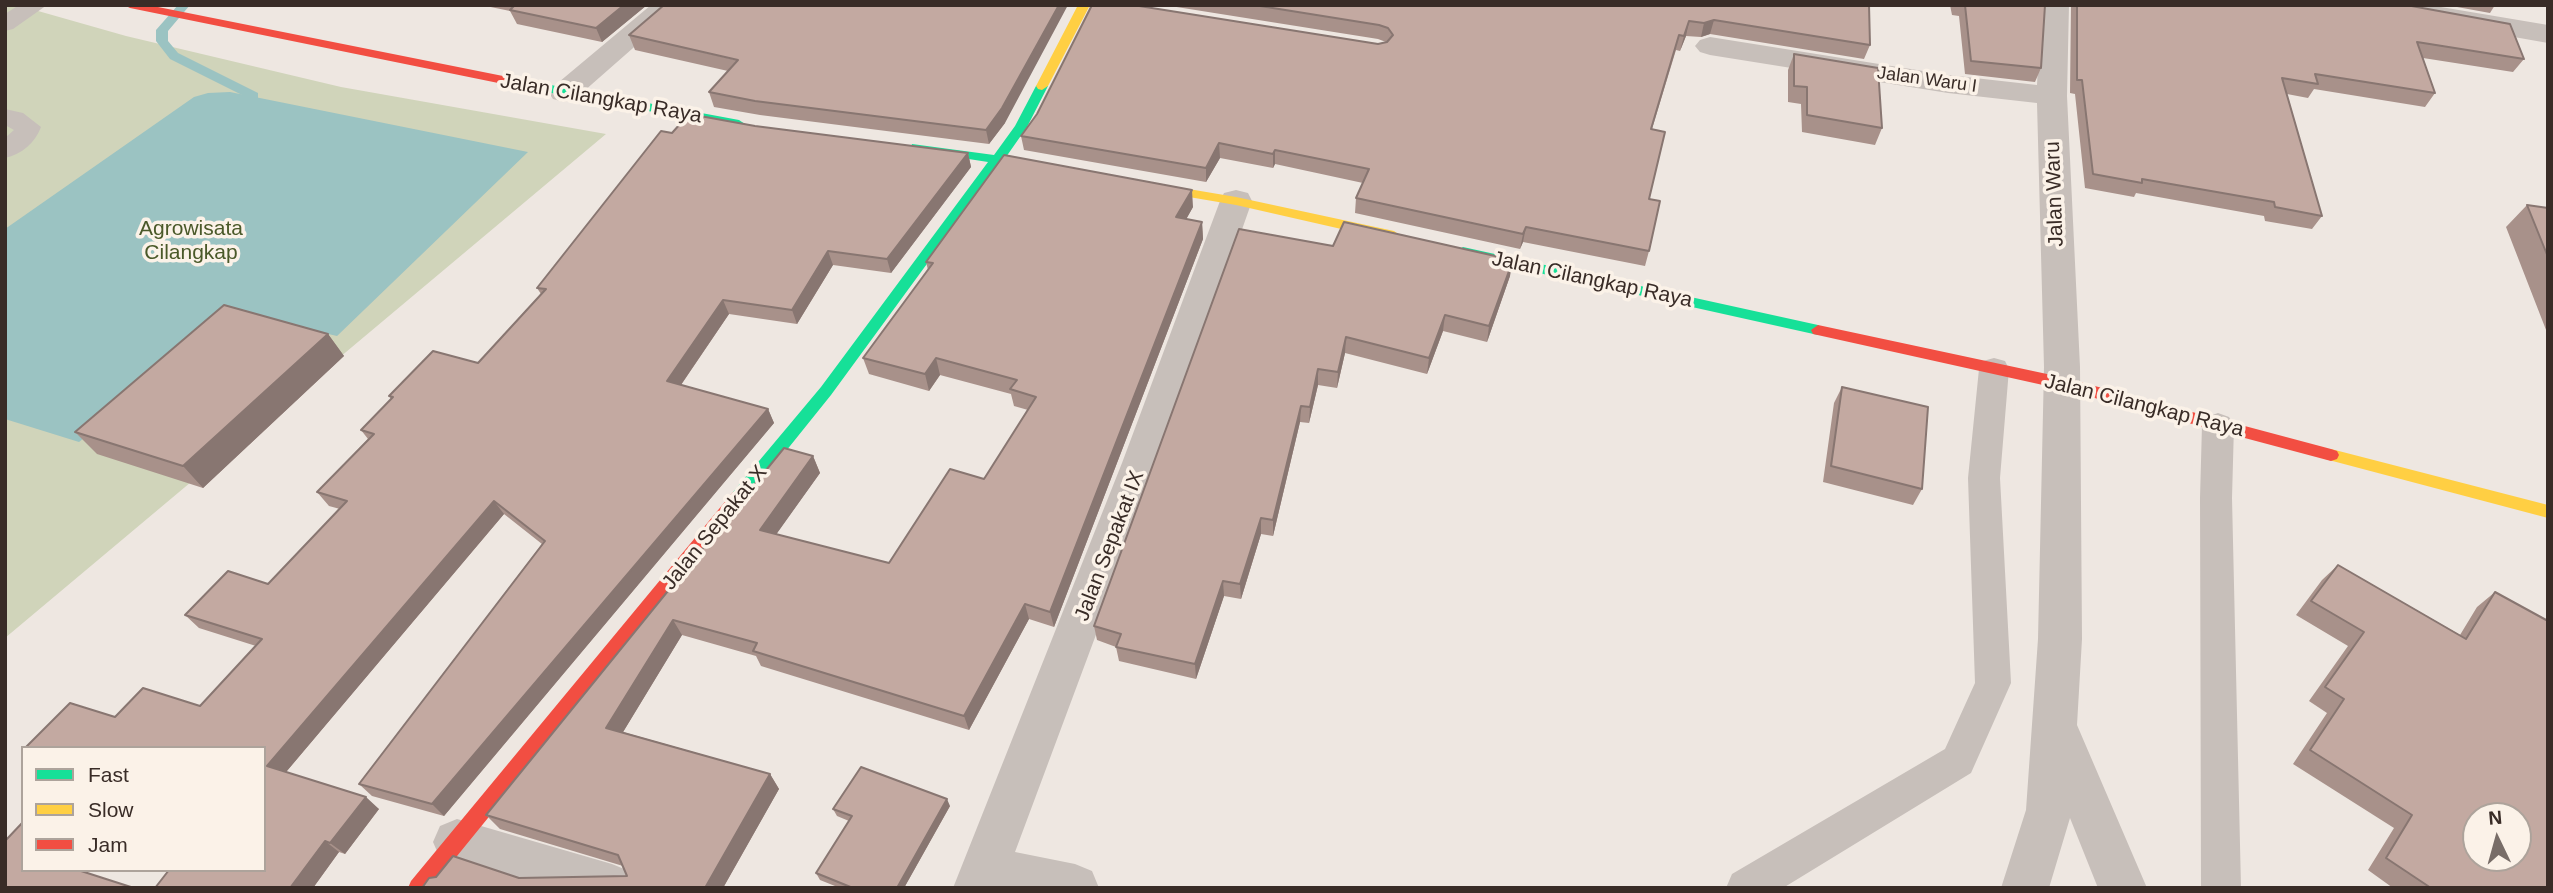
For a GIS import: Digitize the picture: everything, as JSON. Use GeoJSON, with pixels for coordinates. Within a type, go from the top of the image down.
{"type":"FeatureCollection","features":[{"type":"Feature","properties":{"kind":"street","name":"Jalan Cilangkap Raya"},"geometry":{"type":"LineString","coordinates":[[130,5],[564,93],[760,128]]}},
{"type":"Feature","properties":{"kind":"street"},"geometry":{"type":"LineString","coordinates":[[564,93],[668,5]]}},
{"type":"Feature","properties":{"kind":"street","name":"Jalan Sepakat X"},"geometry":{"type":"LineString","coordinates":[[418,888],[826,391],[1020,127],[1084,5]]}},
{"type":"Feature","properties":{"kind":"street","name":"Jalan Waru"},"geometry":{"type":"LineString","coordinates":[[2025,888],[2049,810],[2060,639],[2062,367],[2052,96],[2054,5]]}},
{"type":"Feature","properties":{"kind":"street"},"geometry":{"type":"LineString","coordinates":[[2378,5],[2548,34]]}},
{"type":"Feature","properties":{"kind":"street","name":"Jalan Waru I"},"geometry":{"type":"LineString","coordinates":[[1710,46],[1948,84],[2052,96]]}},
{"type":"Feature","properties":{"kind":"street"},"geometry":{"type":"LineString","coordinates":[[895,144],[999,158],[1068,171]]}},
{"type":"Feature","properties":{"kind":"street"},"geometry":{"type":"LineString","coordinates":[[1121,181],[1236,201],[1412,240]]}},
{"type":"Feature","properties":{"kind":"street","name":"Jalan Sepakat IX"},"geometry":{"type":"LineString","coordinates":[[981,879],[1141,463],[1236,201]]}},
{"type":"Feature","properties":{"kind":"street","name":"Jalan Cilangkap Raya"},"geometry":{"type":"LineString","coordinates":[[1453,249],[2061,383],[2548,512]]}},
{"type":"Feature","properties":{"kind":"street"},"geometry":{"type":"LineString","coordinates":[[2056,727],[2123,888]]}},
{"type":"Feature","properties":{"kind":"street"},"geometry":{"type":"LineString","coordinates":[[457,842],[612,888]]}},
{"type":"Feature","properties":{"kind":"street"},"geometry":{"type":"LineString","coordinates":[[981,879],[1075,888]]}},
{"type":"Feature","properties":{"kind":"lane"},"geometry":{"type":"LineString","coordinates":[[5,24],[36,5]]}},
{"type":"Feature","properties":{"kind":"lane"},"geometry":{"type":"LineString","coordinates":[[5,117],[14,118],[29,127],[25,136],[5,150]]}},
{"type":"Feature","properties":{"kind":"lane"},"geometry":{"type":"LineString","coordinates":[[1746,888],[1958,761],[1993,683],[1984,478],[1994,369]]}},
{"type":"Feature","properties":{"kind":"lane"},"geometry":{"type":"LineString","coordinates":[[2218,425],[2216,498],[2221,888]]}},
{"type":"Feature","properties":{"kind":"green space","name":"Agrowisata Cilangkap"},"geometry":{"type":"Polygon","coordinates":[[[5,5],[17,5],[126,36],[341,87],[606,134],[5,638],[5,5]]]}},
{"type":"Feature","properties":{"kind":"water"},"geometry":{"type":"Polygon","coordinates":[[[230,92],[528,152],[337,336],[237,313],[79,442],[5,419],[5,229],[194,97],[230,92]]]}},
{"type":"Feature","properties":{"kind":"building"},"geometry":{"type":"Polygon","coordinates":[[[515,5],[624,5],[596,28],[510,10],[515,5]]]}},
{"type":"Feature","properties":{"kind":"building"},"geometry":{"type":"Polygon","coordinates":[[[664,5],[1059,5],[1002,108],[986,130],[755,101],[709,92],[738,60],[629,35],[664,5]]]}},
{"type":"Feature","properties":{"kind":"building"},"geometry":{"type":"Polygon","coordinates":[[[1092,5],[1133,5],[1378,44],[1387,42],[1393,35],[1388,28],[1254,5],[1869,5],[1870,45],[1714,20],[1704,23],[1689,21],[1684,36],[1679,35],[1651,129],[1665,132],[1649,199],[1660,201],[1649,251],[1526,227],[1523,234],[1356,198],[1369,169],[1275,150],[1273,154],[1219,143],[1206,168],[1021,136],[1037,114],[1092,5]]]}},
{"type":"Feature","properties":{"kind":"building"},"geometry":{"type":"Polygon","coordinates":[[[1965,5],[2045,5],[2041,68],[1971,61],[1965,5]]]}},
{"type":"Feature","properties":{"kind":"building"},"geometry":{"type":"Polygon","coordinates":[[[2077,5],[2406,5],[2510,24],[2524,59],[2417,42],[2435,93],[2315,74],[2318,84],[2282,78],[2322,216],[2275,207],[2274,202],[2142,179],[2142,183],[2093,174],[2082,80],[2077,80],[2077,5]]]}},
{"type":"Feature","properties":{"kind":"building"},"geometry":{"type":"Polygon","coordinates":[[[1794,54],[1878,68],[1882,128],[1807,115],[1807,87],[1794,86],[1794,54]]]}},
{"type":"Feature","properties":{"kind":"building"},"geometry":{"type":"Polygon","coordinates":[[[689,114],[755,126],[968,153],[887,259],[828,251],[792,310],[723,300],[667,381],[768,409],[432,804],[359,784],[545,541],[494,501],[267,766],[366,797],[330,843],[325,841],[290,888],[155,888],[167,872],[266,872],[266,746],[27,746],[70,703],[115,717],[143,688],[200,706],[262,639],[185,615],[228,571],[268,584],[347,501],[317,492],[374,434],[361,430],[393,397],[389,396],[433,351],[478,363],[546,289],[537,288],[661,131],[672,133],[689,114]]]}},
{"type":"Feature","properties":{"kind":"building"},"geometry":{"type":"Polygon","coordinates":[[[1004,155],[1192,190],[1176,217],[1202,222],[1050,612],[1025,604],[964,716],[753,651],[757,643],[673,620],[606,728],[770,774],[705,888],[422,888],[429,878],[436,877],[453,856],[519,878],[627,876],[618,855],[486,815],[784,448],[813,456],[760,530],[889,563],[950,469],[984,479],[1036,397],[1010,389],[1017,380],[936,358],[925,374],[863,358],[933,263],[926,262],[1004,155]]]}},
{"type":"Feature","properties":{"kind":"building"},"geometry":{"type":"Polygon","coordinates":[[[2527,205],[2548,208],[2548,257],[2527,205]]]}},
{"type":"Feature","properties":{"kind":"building"},"geometry":{"type":"Polygon","coordinates":[[[1344,222],[1513,260],[1489,326],[1445,315],[1429,358],[1346,337],[1338,372],[1318,369],[1310,407],[1301,406],[1273,520],[1261,518],[1240,584],[1223,581],[1195,664],[1116,647],[1121,634],[1094,626],[1239,229],[1333,246],[1344,222]]]}},
{"type":"Feature","properties":{"kind":"building"},"geometry":{"type":"Polygon","coordinates":[[[224,305],[328,334],[183,466],[75,432],[224,305]]]}},
{"type":"Feature","properties":{"kind":"building"},"geometry":{"type":"Polygon","coordinates":[[[1842,387],[1928,407],[1922,489],[1831,466],[1842,387]]]}},
{"type":"Feature","properties":{"kind":"building"},"geometry":{"type":"Polygon","coordinates":[[[2338,565],[2466,639],[2495,592],[2548,621],[2548,888],[2431,888],[2386,858],[2412,815],[2310,750],[2344,699],[2325,687],[2364,632],[2311,601],[2338,565]]]}},
{"type":"Feature","properties":{"kind":"building"},"geometry":{"type":"Polygon","coordinates":[[[861,767],[947,799],[897,888],[853,888],[816,873],[852,816],[833,809],[861,767]]]}},
{"type":"Feature","properties":{"kind":"building"},"geometry":{"type":"Polygon","coordinates":[[[21,824],[21,872],[84,872],[134,888],[5,888],[5,841],[21,824]]]}},
{"type":"Feature","properties":{"kind":"waterway"},"geometry":{"type":"LineString","coordinates":[[184,5],[162,30],[162,41],[174,56],[254,96]]}},
{"type":"Feature","properties":{"kind":"traffic: fast"},"geometry":{"type":"LineString","coordinates":[[513,82],[739,124]]}},
{"type":"Feature","properties":{"kind":"traffic: fast"},"geometry":{"type":"LineString","coordinates":[[739,497],[826,391],[1021,127],[1042,86]]}},
{"type":"Feature","properties":{"kind":"traffic: fast"},"geometry":{"type":"LineString","coordinates":[[917,147],[1051,168]]}},
{"type":"Feature","properties":{"kind":"traffic: fast"},"geometry":{"type":"LineString","coordinates":[[1463,252],[1818,330]]}},
{"type":"Feature","properties":{"kind":"traffic: slow"},"geometry":{"type":"LineString","coordinates":[[1042,86],[1084,5]]}},
{"type":"Feature","properties":{"kind":"traffic: slow"},"geometry":{"type":"LineString","coordinates":[[1141,185],[1236,201],[1394,236]]}},
{"type":"Feature","properties":{"kind":"traffic: slow"},"geometry":{"type":"LineString","coordinates":[[2331,455],[2548,512]]}},
{"type":"Feature","properties":{"kind":"traffic: jam"},"geometry":{"type":"LineString","coordinates":[[130,5],[513,82]]}},
{"type":"Feature","properties":{"kind":"traffic: jam"},"geometry":{"type":"LineString","coordinates":[[1818,330],[2061,383],[2331,455]]}},
{"type":"Feature","properties":{"kind":"traffic: jam"},"geometry":{"type":"LineString","coordinates":[[418,888],[739,497]]}}]}
